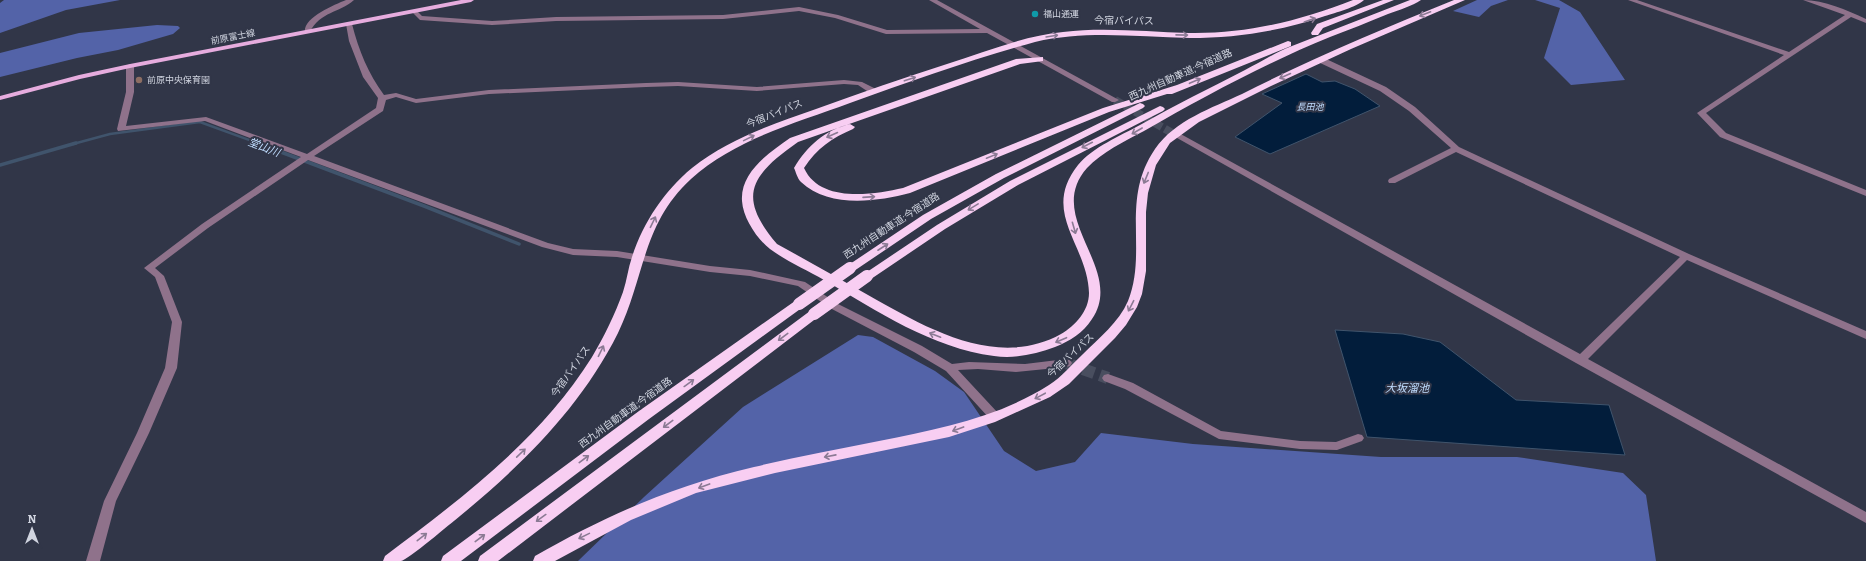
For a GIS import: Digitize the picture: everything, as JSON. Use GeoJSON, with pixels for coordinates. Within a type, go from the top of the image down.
{"type":"FeatureCollection","features":[{"type":"Feature","properties":{"kind":"highway","name":"今宿バイパス"},"geometry":{"type":"LineString","coordinates":[[391,561],[502,472],[524,451],[574,393],[597,359],[612,329],[632,281],[638,258],[654,220],[668,197],[694,171],[716,156],[766,130],[873,91],[1035,39],[1063,34],[1094,33],[1230,35],[1257,32],[1303,22],[1360,0]]}},
{"type":"Feature","properties":{"kind":"highway"},"geometry":{"type":"LineString","coordinates":[[1390,0],[1320,26],[1316,36],[1333,38],[1414,5],[1422,0]]}},
{"type":"Feature","properties":{"kind":"highway","name":"西九州自動車道;今宿道路"},"geometry":{"type":"LineString","coordinates":[[486,561],[814,314],[867,276],[941,227],[1014,183],[1135,121],[1295,48],[1316,36],[1399,0]]}},
{"type":"Feature","properties":{"kind":"highway","name":"西九州自動車道;今宿道路"},"geometry":{"type":"LineString","coordinates":[[449,561],[644,415],[850,268],[927,217],[1065,142],[1177,88],[1417,0]]}},
{"type":"Feature","properties":{"kind":"highway","name":"今宿バイパス"},"geometry":{"type":"LineString","coordinates":[[541,561],[576,540],[640,510],[713,482],[950,432],[994,416],[1055,388],[1069,377],[1112,334],[1133,305],[1140,270],[1140,218],[1144,185],[1155,156],[1162,145],[1174,134],[1203,116],[1281,77],[1321,60],[1330,54],[1370,36],[1461,0]]}},
{"type":"Feature","properties":{"kind":"highway"},"geometry":{"type":"LineString","coordinates":[[1040,59],[1018,61],[794,140],[778,150],[762,163],[751,180],[746,193],[751,218],[760,233],[773,246],[924,331],[956,343],[995,352],[1024,351],[1047,346],[1068,337],[1092,310],[1095,294],[1089,262],[1074,232],[1069,208],[1070,188],[1083,166],[1113,144],[1171,111],[1295,48]]}},
{"type":"Feature","properties":{"kind":"highway"},"geometry":{"type":"LineString","coordinates":[[1040,59],[856,124],[826,137],[808,152],[800,168],[804,179],[816,188],[842,197],[878,197],[906,191],[1106,110],[1177,88]]}},
{"type":"Feature","properties":{"kind":"main road","name":"前原富士線"},"geometry":{"type":"LineString","coordinates":[[0,98],[72,78],[471,0]]}},
{"type":"Feature","properties":{"kind":"street"},"geometry":{"type":"LineString","coordinates":[[307,32],[308,27],[314,20],[351,0]]}},
{"type":"Feature","properties":{"kind":"street"},"geometry":{"type":"LineString","coordinates":[[932,0],[1115,100]]}},
{"type":"Feature","properties":{"kind":"street"},"geometry":{"type":"LineString","coordinates":[[1631,0],[1789,54]]}},
{"type":"Feature","properties":{"kind":"street"},"geometry":{"type":"LineString","coordinates":[[1806,0],[1851,14],[1866,21]]}},
{"type":"Feature","properties":{"kind":"street"},"geometry":{"type":"LineString","coordinates":[[415,12],[420,18],[492,23],[564,18],[723,17],[799,9],[836,16],[886,32],[989,31]]}},
{"type":"Feature","properties":{"kind":"street"},"geometry":{"type":"LineString","coordinates":[[1851,14],[1701,114],[1723,135],[1866,193]]}},
{"type":"Feature","properties":{"kind":"street"},"geometry":{"type":"LineString","coordinates":[[93,561],[110,501],[143,433],[171,368],[177,322],[159,276],[150,268],[170,250],[227,210],[380,109],[382,98],[367,77],[353,41],[349,24]]}},
{"type":"Feature","properties":{"kind":"street"},"geometry":{"type":"LineString","coordinates":[[1321,60],[1383,89],[1412,109],[1456,149],[1686,256],[1866,335]]}},
{"type":"Feature","properties":{"kind":"street"},"geometry":{"type":"LineString","coordinates":[[130,66],[130,92],[121,129],[206,119],[310,156],[545,245],[573,252],[617,254],[710,269],[750,273],[801,284],[834,306],[918,349],[950,368],[994,416]]}},
{"type":"Feature","properties":{"kind":"street"},"geometry":{"type":"LineString","coordinates":[[382,98],[396,95],[416,101],[456,95],[510,90],[678,84],[757,89],[858,82],[868,86],[873,91]]}},
{"type":"Feature","properties":{"kind":"street"},"geometry":{"type":"LineString","coordinates":[[1174,134],[1866,518]]}},
{"type":"Feature","properties":{"kind":"street"},"geometry":{"type":"LineString","coordinates":[[1392,181],[1456,149]]}},
{"type":"Feature","properties":{"kind":"street"},"geometry":{"type":"LineString","coordinates":[[1580,360],[1686,256]]}},
{"type":"Feature","properties":{"kind":"street"},"geometry":{"type":"LineString","coordinates":[[950,368],[960,365],[1025,368],[1066,363]]}},
{"type":"Feature","properties":{"kind":"street"},"geometry":{"type":"LineString","coordinates":[[1108,378],[1129,386],[1219,435],[1300,445],[1337,446],[1358,438]]}},
{"type":"Feature","properties":{"kind":"shaded area"},"geometry":{"type":"Polygon","coordinates":[[[4,0],[120,0],[66,10],[0,33],[0,3],[4,0]]]}},
{"type":"Feature","properties":{"kind":"shaded area"},"geometry":{"type":"Polygon","coordinates":[[[1477,0],[1508,0],[1491,6],[1479,17],[1453,11],[1477,0]]]}},
{"type":"Feature","properties":{"kind":"shaded area"},"geometry":{"type":"Polygon","coordinates":[[[1535,0],[1559,0],[1580,12],[1625,80],[1571,85],[1544,58],[1560,8],[1535,0]]]}},
{"type":"Feature","properties":{"kind":"shaded area"},"geometry":{"type":"Polygon","coordinates":[[[157,25],[178,26],[180,28],[173,34],[118,50],[77,58],[0,77],[0,53],[79,33],[157,25]]]}},
{"type":"Feature","properties":{"kind":"shaded area"},"geometry":{"type":"Polygon","coordinates":[[[858,335],[873,337],[935,371],[964,392],[1004,451],[1036,471],[1075,462],[1101,433],[1193,444],[1381,457],[1517,457],[1623,473],[1646,495],[1656,561],[578,561],[644,497],[743,407],[858,335]]]}},
{"type":"Feature","properties":{"kind":"water","name":"長田池"},"geometry":{"type":"Polygon","coordinates":[[[1306,74],[1322,82],[1335,81],[1355,89],[1380,106],[1270,154],[1235,137],[1282,103],[1262,94],[1306,74]]]}},
{"type":"Feature","properties":{"kind":"water","name":"大坂溜池"},"geometry":{"type":"Polygon","coordinates":[[[1335,330],[1403,334],[1440,342],[1516,400],[1609,405],[1625,455],[1367,437],[1335,330]]]}},
{"type":"Feature","properties":{"kind":"waterway","name":"堂山川"},"geometry":{"type":"LineString","coordinates":[[73,144],[110,134],[200,122],[260,144]]}},
{"type":"Feature","properties":{"kind":"waterway","name":"堂山川"},"geometry":{"type":"LineString","coordinates":[[0,165],[76,143]]}},
{"type":"Feature","properties":{"kind":"waterway","name":"堂山川"},"geometry":{"type":"LineString","coordinates":[[257,143],[424,206],[519,244]]}},
{"type":"Feature","properties":{"kind":"tunnel"},"geometry":{"type":"LineString","coordinates":[[1115,100],[1174,134]]}},
{"type":"Feature","properties":{"kind":"tunnel"},"geometry":{"type":"LineString","coordinates":[[1066,363],[1108,378]]}},
{"type":"Feature","properties":{"kind":"place","name":"福山通運"},"geometry":{"type":"Point","coordinates":[1035,14]}},
{"type":"Feature","properties":{"kind":"place","name":"前原中央保育園"},"geometry":{"type":"Point","coordinates":[139,80]}}]}
